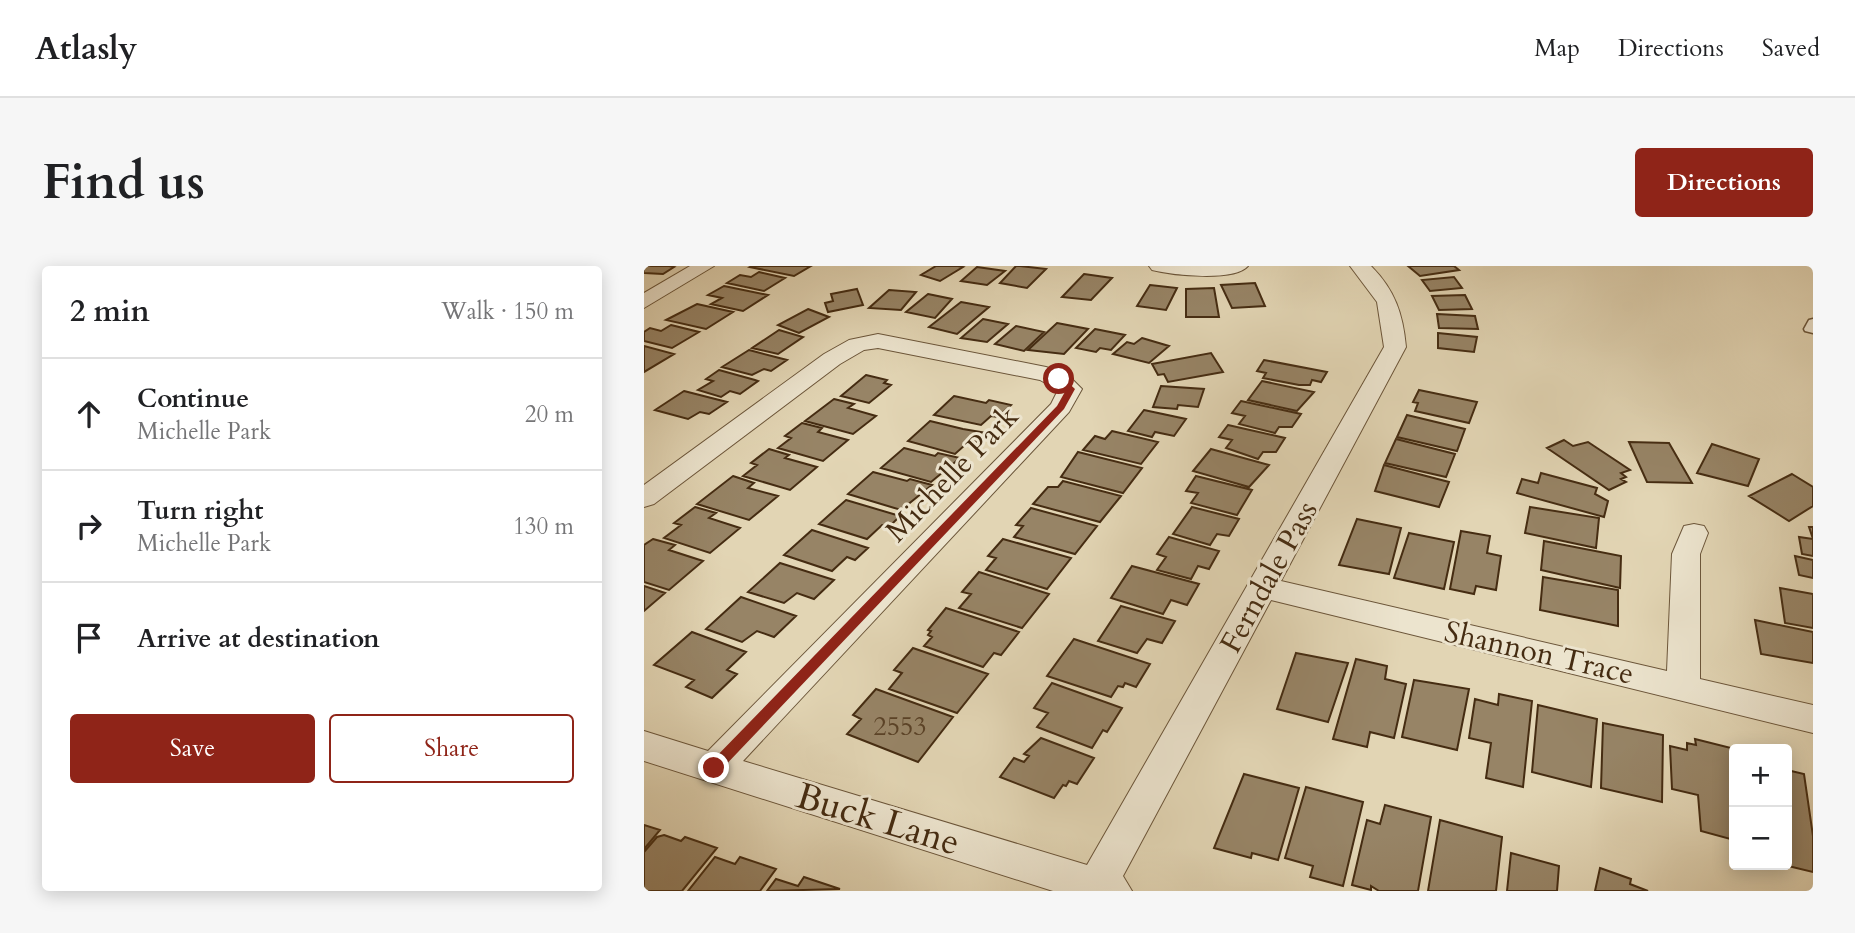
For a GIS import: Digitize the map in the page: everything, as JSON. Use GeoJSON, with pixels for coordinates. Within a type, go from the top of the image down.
{"type":"FeatureCollection","features":[{"type":"Feature","properties":{"kind":"street"},"geometry":{"type":"LineString","coordinates":[[644,302],[704,266]]}},
{"type":"Feature","properties":{"kind":"street"},"geometry":{"type":"LineString","coordinates":[[1159,266],[1192,271],[1238,266]]}},
{"type":"Feature","properties":{"kind":"street","name":"Ferndale Pass"},"geometry":{"type":"LineString","coordinates":[[1105,889],[1395,347],[1393,315],[1381,287],[1360,266]]}},
{"type":"Feature","properties":{"kind":"street","name":"Michelle Park"},"geometry":{"type":"LineString","coordinates":[[644,498],[832,359],[864,342],[891,342],[1046,374],[1059,379],[1070,389],[1061,407],[714,768]]}},
{"type":"Feature","properties":{"kind":"street"},"geometry":{"type":"LineString","coordinates":[[1683,687],[1686,554],[1694,533]]}},
{"type":"Feature","properties":{"kind":"street","name":"Shannon Trace"},"geometry":{"type":"LineString","coordinates":[[1264,588],[1813,719]]}},
{"type":"Feature","properties":{"kind":"street","name":"Buck Lane"},"geometry":{"type":"LineString","coordinates":[[644,746],[1105,889]]}},
{"type":"Feature","properties":{"kind":"lane"},"geometry":{"type":"LineString","coordinates":[[1813,322],[1809,329],[1813,330]]}},
{"type":"Feature","properties":{"kind":"building"},"geometry":{"type":"Polygon","coordinates":[[[644,266],[674,267],[663,274],[644,273],[644,266]]]}},
{"type":"Feature","properties":{"kind":"building"},"geometry":{"type":"Polygon","coordinates":[[[811,266],[794,276],[750,267],[811,266]]]}},
{"type":"Feature","properties":{"kind":"building"},"geometry":{"type":"Polygon","coordinates":[[[936,266],[963,267],[940,281],[921,275],[936,266]]]}},
{"type":"Feature","properties":{"kind":"building"},"geometry":{"type":"Polygon","coordinates":[[[1016,266],[1046,269],[1027,288],[1000,283],[1016,266]]]}},
{"type":"Feature","properties":{"kind":"building"},"geometry":{"type":"Polygon","coordinates":[[[1408,266],[1454,266],[1459,270],[1420,276],[1408,266]]]}},
{"type":"Feature","properties":{"kind":"building"},"geometry":{"type":"Polygon","coordinates":[[[977,267],[1005,271],[987,285],[961,281],[977,267]]]}},
{"type":"Feature","properties":{"kind":"building"},"geometry":{"type":"Polygon","coordinates":[[[759,272],[785,278],[764,291],[727,283],[740,275],[751,277],[759,272]]]}},
{"type":"Feature","properties":{"kind":"building"},"geometry":{"type":"Polygon","coordinates":[[[1084,274],[1112,278],[1091,300],[1062,297],[1084,274]]]}},
{"type":"Feature","properties":{"kind":"building"},"geometry":{"type":"Polygon","coordinates":[[[1454,277],[1462,288],[1430,291],[1422,280],[1454,277]]]}},
{"type":"Feature","properties":{"kind":"building"},"geometry":{"type":"Polygon","coordinates":[[[1255,283],[1265,306],[1232,308],[1221,285],[1255,283]]]}},
{"type":"Feature","properties":{"kind":"building"},"geometry":{"type":"Polygon","coordinates":[[[1150,285],[1177,288],[1166,310],[1137,306],[1150,285]]]}},
{"type":"Feature","properties":{"kind":"building"},"geometry":{"type":"Polygon","coordinates":[[[724,286],[768,295],[743,311],[711,304],[722,298],[708,295],[724,286]]]}},
{"type":"Feature","properties":{"kind":"building"},"geometry":{"type":"Polygon","coordinates":[[[1214,288],[1219,317],[1186,317],[1186,289],[1214,288]]]}},
{"type":"Feature","properties":{"kind":"building"},"geometry":{"type":"Polygon","coordinates":[[[857,289],[863,305],[828,312],[825,303],[833,301],[831,294],[857,289]]]}},
{"type":"Feature","properties":{"kind":"building"},"geometry":{"type":"Polygon","coordinates":[[[889,290],[916,292],[901,310],[869,308],[889,290]]]}},
{"type":"Feature","properties":{"kind":"building"},"geometry":{"type":"Polygon","coordinates":[[[928,294],[952,299],[935,318],[906,312],[928,294]]]}},
{"type":"Feature","properties":{"kind":"building"},"geometry":{"type":"Polygon","coordinates":[[[1465,295],[1472,309],[1439,310],[1432,296],[1465,295]]]}},
{"type":"Feature","properties":{"kind":"building"},"geometry":{"type":"Polygon","coordinates":[[[961,302],[989,307],[957,334],[929,327],[961,302]]]}},
{"type":"Feature","properties":{"kind":"building"},"geometry":{"type":"Polygon","coordinates":[[[697,304],[733,312],[706,329],[666,320],[697,304]]]}},
{"type":"Feature","properties":{"kind":"building"},"geometry":{"type":"Polygon","coordinates":[[[808,309],[829,317],[799,333],[778,325],[808,309]]]}},
{"type":"Feature","properties":{"kind":"building"},"geometry":{"type":"Polygon","coordinates":[[[1437,314],[1475,316],[1478,329],[1439,328],[1437,314]]]}},
{"type":"Feature","properties":{"kind":"building"},"geometry":{"type":"Polygon","coordinates":[[[983,319],[1008,324],[987,342],[961,338],[983,319]]]}},
{"type":"Feature","properties":{"kind":"building"},"geometry":{"type":"Polygon","coordinates":[[[1057,323],[1088,329],[1064,354],[1028,350],[1057,323]]]}},
{"type":"Feature","properties":{"kind":"building"},"geometry":{"type":"Polygon","coordinates":[[[671,325],[699,332],[672,348],[644,341],[644,332],[650,328],[661,331],[671,325]]]}},
{"type":"Feature","properties":{"kind":"building"},"geometry":{"type":"Polygon","coordinates":[[[1016,326],[1044,332],[1024,351],[995,344],[1016,326]]]}},
{"type":"Feature","properties":{"kind":"building"},"geometry":{"type":"Polygon","coordinates":[[[1095,329],[1125,335],[1111,350],[1100,348],[1096,352],[1076,348],[1095,329]]]}},
{"type":"Feature","properties":{"kind":"building"},"geometry":{"type":"Polygon","coordinates":[[[779,330],[803,337],[778,354],[752,348],[779,330]]]}},
{"type":"Feature","properties":{"kind":"building"},"geometry":{"type":"Polygon","coordinates":[[[1438,333],[1477,337],[1474,352],[1438,348],[1438,333]]]}},
{"type":"Feature","properties":{"kind":"building"},"geometry":{"type":"Polygon","coordinates":[[[1142,338],[1169,346],[1149,363],[1113,354],[1127,342],[1134,344],[1142,338]]]}},
{"type":"Feature","properties":{"kind":"building"},"geometry":{"type":"Polygon","coordinates":[[[644,346],[674,354],[644,372],[644,346]]]}},
{"type":"Feature","properties":{"kind":"building"},"geometry":{"type":"Polygon","coordinates":[[[749,350],[787,360],[771,371],[764,369],[752,375],[722,367],[749,350]]]}},
{"type":"Feature","properties":{"kind":"building"},"geometry":{"type":"Polygon","coordinates":[[[1211,353],[1223,372],[1168,382],[1164,374],[1158,375],[1152,364],[1211,353]]]}},
{"type":"Feature","properties":{"kind":"building"},"geometry":{"type":"Polygon","coordinates":[[[1264,360],[1327,372],[1321,382],[1312,380],[1310,385],[1299,385],[1263,378],[1266,373],[1257,371],[1264,360]]]}},
{"type":"Feature","properties":{"kind":"building"},"geometry":{"type":"Polygon","coordinates":[[[719,370],[758,381],[740,394],[730,391],[721,397],[698,390],[713,381],[706,379],[719,370]]]}},
{"type":"Feature","properties":{"kind":"building"},"geometry":{"type":"Polygon","coordinates":[[[866,375],[887,380],[884,383],[891,385],[869,403],[841,396],[866,375]]]}},
{"type":"Feature","properties":{"kind":"building"},"geometry":{"type":"Polygon","coordinates":[[[1262,381],[1314,392],[1297,411],[1248,400],[1262,381]]]}},
{"type":"Feature","properties":{"kind":"building"},"geometry":{"type":"Polygon","coordinates":[[[1161,386],[1204,389],[1198,407],[1153,407],[1161,386]]]}},
{"type":"Feature","properties":{"kind":"building"},"geometry":{"type":"Polygon","coordinates":[[[1419,390],[1477,402],[1469,423],[1415,411],[1418,403],[1413,402],[1419,390]]]}},
{"type":"Feature","properties":{"kind":"building"},"geometry":{"type":"Polygon","coordinates":[[[684,391],[727,402],[709,414],[700,412],[688,419],[655,410],[684,391]]]}},
{"type":"Feature","properties":{"kind":"building"},"geometry":{"type":"Polygon","coordinates":[[[954,396],[1011,405],[998,417],[991,416],[981,425],[934,415],[954,396]]]}},
{"type":"Feature","properties":{"kind":"building"},"geometry":{"type":"Polygon","coordinates":[[[834,399],[854,404],[848,408],[876,416],[853,434],[805,421],[834,399]]]}},
{"type":"Feature","properties":{"kind":"building"},"geometry":{"type":"Polygon","coordinates":[[[1241,401],[1301,414],[1292,427],[1279,427],[1275,433],[1239,424],[1245,416],[1232,413],[1241,401]]]}},
{"type":"Feature","properties":{"kind":"building"},"geometry":{"type":"Polygon","coordinates":[[[1144,410],[1186,419],[1174,436],[1155,432],[1152,437],[1128,431],[1144,410]]]}},
{"type":"Feature","properties":{"kind":"building"},"geometry":{"type":"Polygon","coordinates":[[[1407,415],[1465,429],[1457,451],[1397,437],[1407,415]]]}},
{"type":"Feature","properties":{"kind":"building"},"geometry":{"type":"Polygon","coordinates":[[[930,421],[986,433],[973,445],[966,444],[955,454],[908,441],[930,421]]]}},
{"type":"Feature","properties":{"kind":"building"},"geometry":{"type":"Polygon","coordinates":[[[802,423],[822,428],[818,432],[848,440],[823,461],[778,448],[791,438],[785,436],[802,423]]]}},
{"type":"Feature","properties":{"kind":"building"},"geometry":{"type":"Polygon","coordinates":[[[1228,425],[1285,438],[1276,452],[1263,452],[1258,459],[1226,448],[1232,440],[1219,437],[1228,425]]]}},
{"type":"Feature","properties":{"kind":"building"},"geometry":{"type":"Polygon","coordinates":[[[1112,431],[1158,442],[1141,464],[1083,450],[1095,436],[1105,439],[1112,431]]]}},
{"type":"Feature","properties":{"kind":"building"},"geometry":{"type":"Polygon","coordinates":[[[1396,439],[1455,454],[1446,477],[1385,463],[1396,439]]]}},
{"type":"Feature","properties":{"kind":"building"},"geometry":{"type":"Polygon","coordinates":[[[1564,440],[1573,446],[1588,442],[1630,470],[1621,473],[1626,477],[1621,479],[1626,482],[1609,490],[1547,448],[1564,440]]]}},
{"type":"Feature","properties":{"kind":"building"},"geometry":{"type":"Polygon","coordinates":[[[1629,442],[1669,443],[1692,483],[1647,482],[1629,442]]]}},
{"type":"Feature","properties":{"kind":"building"},"geometry":{"type":"Polygon","coordinates":[[[1712,444],[1759,459],[1748,486],[1697,473],[1712,444]]]}},
{"type":"Feature","properties":{"kind":"building"},"geometry":{"type":"Polygon","coordinates":[[[904,448],[935,456],[938,453],[960,458],[931,482],[881,468],[904,448]]]}},
{"type":"Feature","properties":{"kind":"building"},"geometry":{"type":"Polygon","coordinates":[[[769,449],[789,455],[785,458],[817,467],[790,490],[743,476],[757,465],[751,463],[769,449]]]}},
{"type":"Feature","properties":{"kind":"building"},"geometry":{"type":"Polygon","coordinates":[[[1211,449],[1269,465],[1249,487],[1193,471],[1211,449]]]}},
{"type":"Feature","properties":{"kind":"building"},"geometry":{"type":"Polygon","coordinates":[[[1078,452],[1142,468],[1123,493],[1061,477],[1078,452]]]}},
{"type":"Feature","properties":{"kind":"building"},"geometry":{"type":"Polygon","coordinates":[[[1384,465],[1449,482],[1439,507],[1375,491],[1384,465]]]}},
{"type":"Feature","properties":{"kind":"building"},"geometry":{"type":"Polygon","coordinates":[[[873,472],[932,485],[901,510],[848,494],[873,472]]]}},
{"type":"Feature","properties":{"kind":"building"},"geometry":{"type":"Polygon","coordinates":[[[1541,473],[1597,488],[1595,494],[1608,501],[1604,517],[1517,493],[1522,479],[1538,483],[1541,473]]]}},
{"type":"Feature","properties":{"kind":"building"},"geometry":{"type":"Polygon","coordinates":[[[1792,474],[1813,487],[1813,506],[1789,521],[1749,496],[1792,474]]]}},
{"type":"Feature","properties":{"kind":"building"},"geometry":{"type":"Polygon","coordinates":[[[733,476],[754,483],[748,488],[778,496],[749,520],[697,504],[733,476]]]}},
{"type":"Feature","properties":{"kind":"building"},"geometry":{"type":"Polygon","coordinates":[[[1196,476],[1252,490],[1237,515],[1191,503],[1198,493],[1186,491],[1196,476]]]}},
{"type":"Feature","properties":{"kind":"building"},"geometry":{"type":"Polygon","coordinates":[[[1063,481],[1121,496],[1100,522],[1033,504],[1048,487],[1058,487],[1063,481]]]}},
{"type":"Feature","properties":{"kind":"building"},"geometry":{"type":"Polygon","coordinates":[[[846,500],[900,516],[889,527],[882,525],[867,539],[819,524],[846,500]]]}},
{"type":"Feature","properties":{"kind":"building"},"geometry":{"type":"Polygon","coordinates":[[[695,507],[716,513],[709,518],[740,528],[710,553],[664,538],[681,525],[674,523],[695,507]]]}},
{"type":"Feature","properties":{"kind":"building"},"geometry":{"type":"Polygon","coordinates":[[[1192,507],[1239,519],[1229,536],[1217,534],[1210,545],[1173,534],[1192,507]]]}},
{"type":"Feature","properties":{"kind":"building"},"geometry":{"type":"Polygon","coordinates":[[[1530,507],[1599,518],[1596,548],[1525,533],[1530,507]]]}},
{"type":"Feature","properties":{"kind":"building"},"geometry":{"type":"Polygon","coordinates":[[[1031,508],[1097,526],[1075,554],[1014,537],[1023,526],[1016,525],[1031,508]]]}},
{"type":"Feature","properties":{"kind":"building"},"geometry":{"type":"Polygon","coordinates":[[[1357,519],[1401,528],[1389,574],[1339,565],[1357,519]]]}},
{"type":"Feature","properties":{"kind":"building"},"geometry":{"type":"Polygon","coordinates":[[[812,530],[868,548],[855,560],[847,557],[832,571],[784,555],[812,530]]]}},
{"type":"Feature","properties":{"kind":"building"},"geometry":{"type":"Polygon","coordinates":[[[1461,531],[1490,536],[1487,553],[1501,556],[1496,590],[1476,586],[1474,594],[1450,589],[1461,531]]]}},
{"type":"Feature","properties":{"kind":"building"},"geometry":{"type":"Polygon","coordinates":[[[1409,533],[1454,542],[1444,589],[1394,578],[1409,533]]]}},
{"type":"Feature","properties":{"kind":"building"},"geometry":{"type":"Polygon","coordinates":[[[1169,537],[1219,551],[1209,569],[1198,566],[1191,579],[1157,570],[1166,557],[1157,554],[1169,537]]]}},
{"type":"Feature","properties":{"kind":"building"},"geometry":{"type":"Polygon","coordinates":[[[1799,537],[1813,539],[1813,556],[1802,554],[1799,537]]]}},
{"type":"Feature","properties":{"kind":"building"},"geometry":{"type":"Polygon","coordinates":[[[653,539],[675,545],[669,550],[703,561],[669,590],[644,582],[644,545],[653,539]]]}},
{"type":"Feature","properties":{"kind":"building"},"geometry":{"type":"Polygon","coordinates":[[[1003,539],[1071,558],[1047,589],[986,570],[996,558],[988,556],[1003,539]]]}},
{"type":"Feature","properties":{"kind":"building"},"geometry":{"type":"Polygon","coordinates":[[[1544,541],[1621,556],[1620,588],[1541,570],[1544,541]]]}},
{"type":"Feature","properties":{"kind":"building"},"geometry":{"type":"Polygon","coordinates":[[[1795,556],[1813,560],[1813,578],[1799,575],[1795,556]]]}},
{"type":"Feature","properties":{"kind":"building"},"geometry":{"type":"Polygon","coordinates":[[[780,563],[834,580],[814,599],[797,593],[784,603],[748,592],[780,563]]]}},
{"type":"Feature","properties":{"kind":"building"},"geometry":{"type":"Polygon","coordinates":[[[1132,566],[1199,584],[1187,605],[1171,600],[1163,614],[1111,598],[1132,566]]]}},
{"type":"Feature","properties":{"kind":"building"},"geometry":{"type":"Polygon","coordinates":[[[979,572],[1049,594],[1022,628],[959,608],[971,594],[962,592],[979,572]]]}},
{"type":"Feature","properties":{"kind":"building"},"geometry":{"type":"Polygon","coordinates":[[[1543,577],[1618,590],[1618,626],[1540,610],[1543,577]]]}},
{"type":"Feature","properties":{"kind":"building"},"geometry":{"type":"Polygon","coordinates":[[[644,586],[665,593],[644,611],[644,586]]]}},
{"type":"Feature","properties":{"kind":"building"},"geometry":{"type":"Polygon","coordinates":[[[1780,588],[1813,594],[1813,628],[1785,623],[1780,588]]]}},
{"type":"Feature","properties":{"kind":"building"},"geometry":{"type":"Polygon","coordinates":[[[741,597],[796,616],[774,637],[757,631],[742,642],[706,629],[741,597]]]}},
{"type":"Feature","properties":{"kind":"building"},"geometry":{"type":"Polygon","coordinates":[[[1121,606],[1175,621],[1162,643],[1147,639],[1137,653],[1098,641],[1121,606]]]}},
{"type":"Feature","properties":{"kind":"building"},"geometry":{"type":"Polygon","coordinates":[[[946,608],[1019,632],[1001,655],[994,653],[983,667],[924,646],[932,637],[928,635],[931,631],[928,630],[946,608]]]}},
{"type":"Feature","properties":{"kind":"building"},"geometry":{"type":"Polygon","coordinates":[[[1755,620],[1813,632],[1813,663],[1761,654],[1755,620]]]}},
{"type":"Feature","properties":{"kind":"building"},"geometry":{"type":"Polygon","coordinates":[[[692,632],[746,652],[727,670],[737,674],[712,698],[686,687],[694,680],[654,665],[692,632]]]}},
{"type":"Feature","properties":{"kind":"building"},"geometry":{"type":"Polygon","coordinates":[[[1074,639],[1150,664],[1136,687],[1125,683],[1123,687],[1118,686],[1111,697],[1047,676],[1074,639]]]}},
{"type":"Feature","properties":{"kind":"building"},"geometry":{"type":"Polygon","coordinates":[[[913,648],[988,674],[957,713],[889,689],[902,673],[894,670],[913,648]]]}},
{"type":"Feature","properties":{"kind":"building"},"geometry":{"type":"Polygon","coordinates":[[[1296,653],[1348,663],[1328,722],[1277,709],[1296,653]]]}},
{"type":"Feature","properties":{"kind":"building"},"geometry":{"type":"Polygon","coordinates":[[[1356,659],[1387,666],[1385,679],[1406,684],[1394,738],[1370,732],[1367,747],[1333,739],[1356,659]]]}},
{"type":"Feature","properties":{"kind":"building"},"geometry":{"type":"Polygon","coordinates":[[[1414,680],[1469,689],[1457,750],[1402,737],[1414,680]]]}},
{"type":"Feature","properties":{"kind":"building"},"geometry":{"type":"Polygon","coordinates":[[[1052,683],[1122,708],[1107,732],[1103,730],[1092,748],[1037,727],[1048,713],[1034,708],[1052,683]]]}},
{"type":"Feature","properties":{"kind":"building"},"geometry":{"type":"Polygon","coordinates":[[[876,689],[953,717],[918,762],[847,734],[861,719],[853,715],[876,689]]]}},
{"type":"Feature","properties":{"kind":"building"},"geometry":{"type":"Polygon","coordinates":[[[1499,694],[1532,701],[1523,787],[1486,778],[1491,743],[1469,738],[1475,699],[1498,705],[1499,694]]]}},
{"type":"Feature","properties":{"kind":"building"},"geometry":{"type":"Polygon","coordinates":[[[1538,705],[1597,719],[1591,787],[1532,772],[1538,705]]]}},
{"type":"Feature","properties":{"kind":"building"},"geometry":{"type":"Polygon","coordinates":[[[1603,723],[1663,735],[1662,802],[1601,788],[1603,723]]]}},
{"type":"Feature","properties":{"kind":"building"},"geometry":{"type":"Polygon","coordinates":[[[1041,738],[1094,758],[1077,784],[1069,781],[1054,798],[1000,777],[1014,758],[1024,762],[1029,756],[1024,754],[1041,738]]]}},
{"type":"Feature","properties":{"kind":"building"},"geometry":{"type":"Polygon","coordinates":[[[1695,739],[1729,748],[1729,839],[1701,831],[1698,795],[1672,789],[1670,746],[1687,750],[1687,743],[1696,745],[1695,739]]]}},
{"type":"Feature","properties":{"kind":"building"},"geometry":{"type":"Polygon","coordinates":[[[1792,771],[1804,774],[1813,836],[1813,872],[1792,867],[1792,771]]]}},
{"type":"Feature","properties":{"kind":"building"},"geometry":{"type":"Polygon","coordinates":[[[1244,774],[1299,788],[1278,860],[1252,853],[1251,858],[1214,848],[1244,774]]]}},
{"type":"Feature","properties":{"kind":"building"},"geometry":{"type":"Polygon","coordinates":[[[1306,787],[1363,802],[1343,886],[1310,877],[1313,866],[1285,858],[1306,787]]]}},
{"type":"Feature","properties":{"kind":"building"},"geometry":{"type":"Polygon","coordinates":[[[1385,805],[1431,817],[1418,891],[1379,891],[1371,886],[1371,890],[1352,885],[1367,820],[1380,824],[1385,805]]]}},
{"type":"Feature","properties":{"kind":"building"},"geometry":{"type":"Polygon","coordinates":[[[1440,820],[1502,837],[1496,891],[1428,891],[1440,820]]]}},
{"type":"Feature","properties":{"kind":"building"},"geometry":{"type":"Polygon","coordinates":[[[644,825],[660,830],[644,849],[644,825]]]}},
{"type":"Feature","properties":{"kind":"building"},"geometry":{"type":"Polygon","coordinates":[[[664,835],[681,841],[685,837],[717,848],[682,891],[644,891],[644,852],[657,837],[664,835]]]}},
{"type":"Feature","properties":{"kind":"building"},"geometry":{"type":"Polygon","coordinates":[[[1511,853],[1559,866],[1557,891],[1507,891],[1511,853]]]}},
{"type":"Feature","properties":{"kind":"building"},"geometry":{"type":"Polygon","coordinates":[[[715,857],[735,864],[740,857],[776,869],[760,891],[688,891],[715,857]]]}},
{"type":"Feature","properties":{"kind":"building"},"geometry":{"type":"Polygon","coordinates":[[[1600,868],[1631,879],[1630,884],[1648,891],[1595,891],[1600,868]]]}},
{"type":"Feature","properties":{"kind":"building"},"geometry":{"type":"Polygon","coordinates":[[[804,877],[840,889],[767,891],[776,879],[798,886],[804,877]]]}},
{"type":"Feature","properties":{"kind":"route"},"geometry":{"type":"LineString","coordinates":[[714,768],[1061,407],[1069,396],[1070,389],[1059,379]]}}]}
